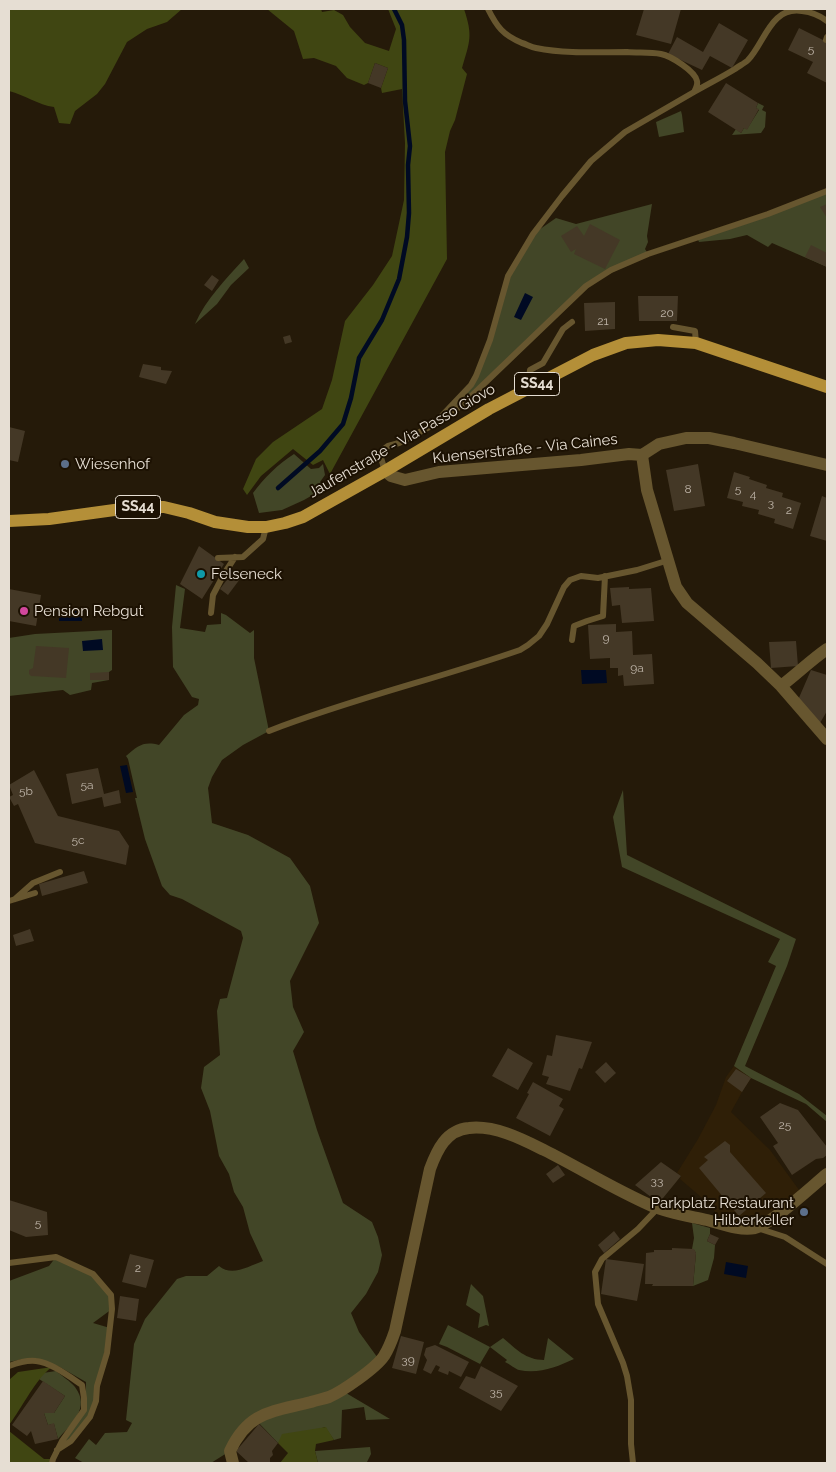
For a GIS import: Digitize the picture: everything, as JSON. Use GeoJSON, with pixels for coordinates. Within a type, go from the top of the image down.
{"type":"FeatureCollection","features":[{"type":"Feature","properties":{"kind":"main road","name":"Jaufenstraße - Via Passo Giovo"},"geometry":{"type":"LineString","coordinates":[[9,521],[49,519],[136,507],[164,507],[215,522],[248,527],[266,527],[284,523],[303,517],[489,409],[593,355],[626,343],[658,340],[696,343],[827,387]]}},
{"type":"Feature","properties":{"kind":"street","name":"Kuenserstraße - Via Caines"},"geometry":{"type":"LineString","coordinates":[[385,471],[391,476],[405,480],[439,472],[642,454],[659,444],[686,438],[708,438],[827,465]]}},
{"type":"Feature","properties":{"kind":"street"},"geometry":{"type":"LineString","coordinates":[[642,454],[648,490],[676,587],[687,603],[781,686],[827,739]]}},
{"type":"Feature","properties":{"kind":"street"},"geometry":{"type":"LineString","coordinates":[[781,686],[827,649]]}},
{"type":"Feature","properties":{"kind":"street"},"geometry":{"type":"LineString","coordinates":[[234,1463],[230,1451],[240,1432],[251,1421],[262,1414],[329,1397],[343,1389],[384,1357],[395,1331],[430,1168],[436,1153],[446,1138],[468,1128],[483,1128],[503,1132],[658,1208],[727,1226],[742,1228],[756,1228],[775,1218],[827,1174]]}},
{"type":"Feature","properties":{"kind":"lane"},"geometry":{"type":"LineString","coordinates":[[488,9],[494,22],[509,38],[535,48],[577,53],[663,54],[674,59],[697,80],[694,92]]}},
{"type":"Feature","properties":{"kind":"lane"},"geometry":{"type":"LineString","coordinates":[[433,425],[471,386],[490,340],[508,276],[533,234],[592,160],[625,132],[748,61],[767,32],[785,12],[796,10],[809,12],[827,21]]}},
{"type":"Feature","properties":{"kind":"lane"},"geometry":{"type":"LineString","coordinates":[[385,471],[381,458],[381,453],[384,449],[433,425],[463,404],[586,286],[611,270],[648,254],[768,214],[827,191]]}},
{"type":"Feature","properties":{"kind":"lane"},"geometry":{"type":"LineString","coordinates":[[528,389],[530,370],[543,363],[564,330],[572,322]]}},
{"type":"Feature","properties":{"kind":"lane"},"geometry":{"type":"LineString","coordinates":[[674,327],[695,331],[696,343]]}},
{"type":"Feature","properties":{"kind":"lane"},"geometry":{"type":"LineString","coordinates":[[218,558],[243,557],[263,539],[266,527]]}},
{"type":"Feature","properties":{"kind":"lane"},"geometry":{"type":"LineString","coordinates":[[211,612],[213,595],[235,557]]}},
{"type":"Feature","properties":{"kind":"lane"},"geometry":{"type":"LineString","coordinates":[[269,731],[520,650],[528,646],[539,636],[547,624],[564,587],[570,580],[581,576],[598,578],[637,570],[669,560]]}},
{"type":"Feature","properties":{"kind":"lane"},"geometry":{"type":"LineString","coordinates":[[572,640],[574,626],[603,616],[605,576]]}},
{"type":"Feature","properties":{"kind":"lane"},"geometry":{"type":"LineString","coordinates":[[12,900],[33,883],[60,872]]}},
{"type":"Feature","properties":{"kind":"lane"},"geometry":{"type":"LineString","coordinates":[[12,900],[35,893]]}},
{"type":"Feature","properties":{"kind":"lane"},"geometry":{"type":"LineString","coordinates":[[633,1463],[631,1400],[627,1376],[598,1304],[594,1272],[602,1259],[638,1229],[658,1208]]}},
{"type":"Feature","properties":{"kind":"lane"},"geometry":{"type":"LineString","coordinates":[[756,1228],[785,1237],[827,1264]]}},
{"type":"Feature","properties":{"kind":"lane"},"geometry":{"type":"LineString","coordinates":[[9,1263],[56,1257],[93,1274],[111,1295],[112,1309],[107,1353],[97,1386],[96,1401],[90,1417],[72,1441],[57,1450]]}},
{"type":"Feature","properties":{"kind":"lane"},"geometry":{"type":"LineString","coordinates":[[817,1257],[827,1257]]}},
{"type":"Feature","properties":{"kind":"lane"},"geometry":{"type":"LineString","coordinates":[[9,1366],[37,1360],[68,1375],[82,1385],[84,1410],[62,1441],[52,1463]]}},
{"type":"Feature","properties":{"kind":"shaded area"},"geometry":{"type":"Polygon","coordinates":[[[734,1066],[751,1078],[731,1112],[770,1150],[802,1194],[756,1228],[727,1226],[708,1203],[680,1179],[681,1176],[677,1173],[698,1139],[716,1105],[726,1077],[734,1066]]]}},
{"type":"Feature","properties":{"kind":"green space"},"geometry":{"type":"Polygon","coordinates":[[[9,9],[182,9],[167,22],[147,29],[127,42],[105,84],[97,94],[75,111],[70,124],[59,123],[54,107],[9,91],[9,9]]]}},
{"type":"Feature","properties":{"kind":"green space"},"geometry":{"type":"Polygon","coordinates":[[[267,9],[321,9],[322,12],[334,10],[343,15],[350,27],[365,43],[389,51],[396,29],[388,9],[464,9],[469,26],[469,38],[462,68],[467,74],[445,152],[447,259],[330,474],[323,460],[313,465],[293,449],[261,476],[247,495],[243,489],[256,459],[273,442],[322,409],[332,380],[345,321],[373,285],[392,256],[404,200],[405,143],[402,89],[382,93],[381,88],[388,68],[375,63],[368,83],[364,85],[347,78],[336,66],[314,58],[303,59],[294,31],[267,9]]]}},
{"type":"Feature","properties":{"kind":"green space"},"geometry":{"type":"Polygon","coordinates":[[[758,103],[764,106],[762,110],[766,112],[765,127],[761,133],[732,135],[736,129],[741,133],[744,128],[747,129],[759,110],[756,108],[758,103]]]}},
{"type":"Feature","properties":{"kind":"green space"},"geometry":{"type":"Polygon","coordinates":[[[681,111],[684,132],[659,137],[656,122],[681,111]]]}},
{"type":"Feature","properties":{"kind":"green space"},"geometry":{"type":"Polygon","coordinates":[[[827,191],[827,267],[772,243],[768,247],[747,235],[730,239],[699,242],[697,237],[827,191]]]}},
{"type":"Feature","properties":{"kind":"green space"},"geometry":{"type":"Polygon","coordinates":[[[652,204],[647,236],[648,242],[645,249],[648,254],[586,286],[463,404],[433,425],[476,376],[508,276],[533,234],[556,218],[576,224],[652,204]]]}},
{"type":"Feature","properties":{"kind":"green space"},"geometry":{"type":"Polygon","coordinates":[[[244,259],[249,268],[231,285],[217,304],[195,324],[223,282],[244,259]]]}},
{"type":"Feature","properties":{"kind":"green space"},"geometry":{"type":"Polygon","coordinates":[[[294,454],[311,469],[319,468],[323,464],[325,475],[320,482],[325,488],[282,510],[259,513],[253,493],[282,462],[294,454]]]}},
{"type":"Feature","properties":{"kind":"green space"},"geometry":{"type":"Polygon","coordinates":[[[176,585],[185,589],[180,628],[205,632],[207,625],[221,624],[221,613],[250,633],[254,630],[254,658],[269,731],[243,745],[222,760],[208,788],[212,823],[248,835],[290,858],[310,886],[319,923],[290,981],[293,1007],[304,1032],[293,1051],[317,1130],[343,1203],[372,1222],[382,1255],[378,1272],[366,1294],[351,1313],[359,1332],[380,1361],[346,1393],[390,1419],[366,1420],[364,1407],[342,1410],[341,1438],[334,1440],[325,1427],[278,1443],[255,1419],[230,1451],[211,1463],[84,1463],[75,1458],[89,1439],[96,1445],[105,1433],[127,1432],[132,1423],[126,1420],[134,1344],[145,1319],[177,1279],[186,1276],[207,1276],[219,1266],[229,1271],[235,1271],[263,1261],[250,1233],[243,1207],[234,1192],[229,1174],[219,1156],[210,1111],[201,1088],[204,1067],[220,1055],[217,1011],[220,999],[227,998],[243,938],[241,931],[182,899],[170,895],[162,886],[145,839],[126,756],[141,745],[159,745],[184,715],[198,705],[199,699],[192,697],[173,667],[172,627],[176,585]]]}},
{"type":"Feature","properties":{"kind":"green space"},"geometry":{"type":"Polygon","coordinates":[[[112,630],[112,670],[109,672],[109,680],[92,683],[91,690],[70,695],[63,690],[9,696],[9,638],[35,634],[112,630]]]}},
{"type":"Feature","properties":{"kind":"green space"},"geometry":{"type":"Polygon","coordinates":[[[623,790],[627,855],[796,939],[787,966],[745,1066],[799,1094],[827,1116],[827,1122],[806,1104],[751,1078],[734,1066],[776,966],[768,962],[780,939],[622,867],[613,817],[623,790]]]}},
{"type":"Feature","properties":{"kind":"green space"},"geometry":{"type":"Polygon","coordinates":[[[692,1223],[710,1228],[707,1241],[715,1245],[714,1258],[708,1280],[693,1286],[696,1253],[692,1249],[694,1238],[692,1223]]]}},
{"type":"Feature","properties":{"kind":"green space"},"geometry":{"type":"Polygon","coordinates":[[[56,1257],[93,1274],[111,1295],[112,1309],[93,1323],[110,1328],[90,1417],[71,1441],[57,1450],[74,1425],[86,1398],[86,1382],[58,1366],[23,1359],[9,1362],[9,1281],[49,1266],[56,1257]]]}},
{"type":"Feature","properties":{"kind":"green space"},"geometry":{"type":"Polygon","coordinates":[[[471,1284],[483,1296],[489,1326],[486,1325],[478,1328],[480,1314],[466,1305],[471,1284]]]}},
{"type":"Feature","properties":{"kind":"green space"},"geometry":{"type":"Polygon","coordinates":[[[448,1325],[490,1347],[480,1364],[439,1344],[448,1325]]]}},
{"type":"Feature","properties":{"kind":"green space"},"geometry":{"type":"Polygon","coordinates":[[[503,1338],[527,1356],[544,1360],[548,1338],[574,1359],[541,1370],[519,1370],[505,1362],[507,1360],[490,1347],[503,1338]]]}},
{"type":"Feature","properties":{"kind":"green space"},"geometry":{"type":"Polygon","coordinates":[[[52,1367],[40,1378],[9,1425],[9,1380],[18,1372],[52,1367]]]}},
{"type":"Feature","properties":{"kind":"green space"},"geometry":{"type":"Polygon","coordinates":[[[56,1371],[75,1387],[81,1402],[77,1415],[58,1439],[54,1424],[48,1425],[44,1413],[54,1413],[65,1396],[39,1379],[43,1373],[56,1371]]]}},
{"type":"Feature","properties":{"kind":"green space"},"geometry":{"type":"Polygon","coordinates":[[[326,1427],[334,1440],[316,1444],[315,1451],[318,1463],[280,1463],[288,1453],[278,1443],[282,1434],[326,1427]]]}},
{"type":"Feature","properties":{"kind":"green space"},"geometry":{"type":"Polygon","coordinates":[[[9,1431],[44,1459],[53,1459],[52,1463],[9,1463],[9,1431]]]}},
{"type":"Feature","properties":{"kind":"green space"},"geometry":{"type":"Polygon","coordinates":[[[370,1447],[371,1454],[367,1462],[372,1463],[318,1463],[315,1451],[370,1447]]]}},
{"type":"Feature","properties":{"kind":"water"},"geometry":{"type":"Polygon","coordinates":[[[525,293],[533,297],[521,320],[514,317],[525,293]]]}},
{"type":"Feature","properties":{"kind":"water"},"geometry":{"type":"Polygon","coordinates":[[[59,609],[82,609],[82,621],[59,621],[59,609]]]}},
{"type":"Feature","properties":{"kind":"water"},"geometry":{"type":"Polygon","coordinates":[[[102,639],[103,650],[83,651],[82,641],[102,639]]]}},
{"type":"Feature","properties":{"kind":"water"},"geometry":{"type":"Polygon","coordinates":[[[581,670],[606,670],[607,683],[582,684],[581,670]]]}},
{"type":"Feature","properties":{"kind":"water"},"geometry":{"type":"Polygon","coordinates":[[[127,765],[133,792],[126,793],[120,766],[127,765]]]}},
{"type":"Feature","properties":{"kind":"water"},"geometry":{"type":"Polygon","coordinates":[[[726,1262],[748,1266],[746,1278],[724,1274],[726,1262]]]}},
{"type":"Feature","properties":{"kind":"building"},"geometry":{"type":"Polygon","coordinates":[[[644,9],[681,9],[671,44],[636,35],[644,9]]]}},
{"type":"Feature","properties":{"kind":"building"},"geometry":{"type":"Polygon","coordinates":[[[719,23],[748,40],[732,68],[710,56],[702,70],[668,54],[677,37],[703,52],[719,23]]]}},
{"type":"Feature","properties":{"kind":"building"},"geometry":{"type":"Polygon","coordinates":[[[799,28],[827,42],[827,83],[807,73],[813,62],[788,50],[799,28]]]}},
{"type":"Feature","properties":{"kind":"building"},"geometry":{"type":"Polygon","coordinates":[[[375,63],[388,68],[381,88],[368,83],[375,63]]]}},
{"type":"Feature","properties":{"kind":"building"},"geometry":{"type":"Polygon","coordinates":[[[726,83],[758,103],[756,108],[759,109],[747,130],[744,128],[741,133],[708,112],[726,83]]]}},
{"type":"Feature","properties":{"kind":"building"},"geometry":{"type":"Polygon","coordinates":[[[827,204],[827,218],[820,207],[827,204]]]}},
{"type":"Feature","properties":{"kind":"building"},"geometry":{"type":"Polygon","coordinates":[[[590,224],[620,240],[605,269],[574,254],[576,249],[571,252],[561,236],[577,226],[584,236],[590,224]]]}},
{"type":"Feature","properties":{"kind":"building"},"geometry":{"type":"Polygon","coordinates":[[[811,245],[827,253],[827,267],[805,257],[811,245]]]}},
{"type":"Feature","properties":{"kind":"building"},"geometry":{"type":"Polygon","coordinates":[[[212,275],[219,280],[212,291],[204,285],[212,275]]]}},
{"type":"Feature","properties":{"kind":"building"},"geometry":{"type":"Polygon","coordinates":[[[638,296],[678,296],[677,321],[639,321],[638,296]]]}},
{"type":"Feature","properties":{"kind":"building"},"geometry":{"type":"Polygon","coordinates":[[[615,302],[615,329],[585,331],[584,303],[615,302]]]}},
{"type":"Feature","properties":{"kind":"building"},"geometry":{"type":"Polygon","coordinates":[[[290,335],[292,342],[285,344],[283,337],[290,335]]]}},
{"type":"Feature","properties":{"kind":"building"},"geometry":{"type":"Polygon","coordinates":[[[143,364],[161,367],[161,370],[172,371],[166,384],[139,377],[143,364]]]}},
{"type":"Feature","properties":{"kind":"building"},"geometry":{"type":"Polygon","coordinates":[[[9,427],[25,431],[18,462],[9,460],[9,427]]]}},
{"type":"Feature","properties":{"kind":"building"},"geometry":{"type":"Polygon","coordinates":[[[698,464],[705,506],[674,511],[666,470],[698,464]]]}},
{"type":"Feature","properties":{"kind":"building"},"geometry":{"type":"Polygon","coordinates":[[[734,472],[767,485],[766,488],[783,493],[782,497],[801,503],[793,529],[774,523],[775,519],[758,514],[759,510],[742,506],[743,502],[727,498],[734,472]]]}},
{"type":"Feature","properties":{"kind":"building"},"geometry":{"type":"Polygon","coordinates":[[[822,496],[827,498],[827,541],[810,536],[822,496]]]}},
{"type":"Feature","properties":{"kind":"building","name":"Felseneck"},"geometry":{"type":"Polygon","coordinates":[[[199,546],[224,564],[202,599],[180,584],[199,546]]]}},
{"type":"Feature","properties":{"kind":"building"},"geometry":{"type":"Polygon","coordinates":[[[232,573],[240,579],[228,595],[220,589],[232,573]]]}},
{"type":"Feature","properties":{"kind":"building"},"geometry":{"type":"Polygon","coordinates":[[[629,587],[629,589],[651,588],[654,621],[622,623],[620,605],[612,606],[610,588],[629,587]]]}},
{"type":"Feature","properties":{"kind":"building"},"geometry":{"type":"Polygon","coordinates":[[[9,589],[41,595],[36,626],[9,621],[9,589]]]}},
{"type":"Feature","properties":{"kind":"building"},"geometry":{"type":"Polygon","coordinates":[[[616,624],[616,632],[632,631],[633,655],[652,654],[654,684],[624,686],[623,675],[618,676],[618,668],[610,668],[610,658],[590,659],[588,625],[616,624]]]}},
{"type":"Feature","properties":{"kind":"building"},"geometry":{"type":"Polygon","coordinates":[[[796,641],[798,666],[771,668],[769,642],[796,641]]]}},
{"type":"Feature","properties":{"kind":"building"},"geometry":{"type":"Polygon","coordinates":[[[36,646],[69,648],[66,678],[31,676],[29,674],[29,670],[33,668],[36,646]]]}},
{"type":"Feature","properties":{"kind":"building"},"geometry":{"type":"Polygon","coordinates":[[[811,670],[827,675],[827,711],[820,723],[798,700],[811,670]]]}},
{"type":"Feature","properties":{"kind":"building"},"geometry":{"type":"Polygon","coordinates":[[[109,672],[109,680],[90,680],[90,673],[109,672]]]}},
{"type":"Feature","properties":{"kind":"building"},"geometry":{"type":"Polygon","coordinates":[[[98,768],[104,794],[119,790],[121,803],[104,807],[102,797],[72,804],[66,774],[98,768]]]}},
{"type":"Feature","properties":{"kind":"building"},"geometry":{"type":"Polygon","coordinates":[[[34,770],[58,816],[119,831],[129,846],[126,865],[35,843],[18,804],[14,806],[9,797],[13,795],[9,785],[34,770]]]}},
{"type":"Feature","properties":{"kind":"building"},"geometry":{"type":"Polygon","coordinates":[[[84,871],[88,883],[42,896],[39,884],[84,871]]]}},
{"type":"Feature","properties":{"kind":"building"},"geometry":{"type":"Polygon","coordinates":[[[30,929],[34,941],[16,946],[13,935],[30,929]]]}},
{"type":"Feature","properties":{"kind":"building"},"geometry":{"type":"Polygon","coordinates":[[[556,1035],[592,1042],[582,1069],[579,1068],[570,1091],[546,1084],[549,1077],[542,1075],[547,1055],[552,1056],[556,1035]]]}},
{"type":"Feature","properties":{"kind":"building"},"geometry":{"type":"Polygon","coordinates":[[[508,1048],[533,1063],[518,1090],[492,1076],[508,1048]]]}},
{"type":"Feature","properties":{"kind":"building"},"geometry":{"type":"Polygon","coordinates":[[[606,1062],[616,1073],[605,1083],[595,1072],[606,1062]]]}},
{"type":"Feature","properties":{"kind":"building"},"geometry":{"type":"Polygon","coordinates":[[[736,1069],[751,1078],[742,1092],[727,1081],[736,1069]]]}},
{"type":"Feature","properties":{"kind":"building"},"geometry":{"type":"Polygon","coordinates":[[[533,1082],[563,1099],[559,1106],[564,1109],[550,1136],[516,1118],[529,1094],[527,1093],[533,1082]]]}},
{"type":"Feature","properties":{"kind":"building"},"geometry":{"type":"Polygon","coordinates":[[[780,1103],[798,1110],[827,1147],[827,1155],[816,1159],[792,1175],[773,1146],[778,1143],[760,1117],[780,1103]]]}},
{"type":"Feature","properties":{"kind":"building"},"geometry":{"type":"Polygon","coordinates":[[[725,1141],[730,1145],[730,1152],[766,1193],[739,1216],[699,1168],[708,1160],[704,1157],[725,1141]]]}},
{"type":"Feature","properties":{"kind":"building"},"geometry":{"type":"Polygon","coordinates":[[[661,1162],[681,1176],[659,1203],[635,1185],[661,1162]]]}},
{"type":"Feature","properties":{"kind":"building"},"geometry":{"type":"Polygon","coordinates":[[[558,1165],[565,1175],[553,1183],[546,1174],[558,1165]]]}},
{"type":"Feature","properties":{"kind":"building"},"geometry":{"type":"Polygon","coordinates":[[[9,1200],[47,1212],[48,1235],[26,1237],[9,1230],[9,1200]]]}},
{"type":"Feature","properties":{"kind":"building"},"geometry":{"type":"Polygon","coordinates":[[[614,1231],[620,1239],[604,1253],[598,1245],[614,1231]]]}},
{"type":"Feature","properties":{"kind":"building"},"geometry":{"type":"Polygon","coordinates":[[[710,1234],[719,1238],[715,1245],[707,1241],[710,1234]]]}},
{"type":"Feature","properties":{"kind":"building"},"geometry":{"type":"Polygon","coordinates":[[[672,1248],[694,1249],[696,1253],[693,1286],[652,1286],[653,1284],[645,1284],[646,1253],[654,1252],[654,1250],[672,1250],[672,1248]]]}},
{"type":"Feature","properties":{"kind":"building"},"geometry":{"type":"Polygon","coordinates":[[[130,1254],[154,1260],[146,1288],[122,1282],[130,1254]]]}},
{"type":"Feature","properties":{"kind":"building"},"geometry":{"type":"Polygon","coordinates":[[[606,1259],[644,1264],[637,1301],[601,1294],[606,1259]]]}},
{"type":"Feature","properties":{"kind":"building"},"geometry":{"type":"Polygon","coordinates":[[[120,1296],[139,1299],[136,1321],[117,1318],[120,1296]]]}},
{"type":"Feature","properties":{"kind":"building"},"geometry":{"type":"Polygon","coordinates":[[[401,1336],[424,1342],[416,1374],[392,1368],[401,1336]]]}},
{"type":"Feature","properties":{"kind":"building"},"geometry":{"type":"Polygon","coordinates":[[[435,1345],[469,1362],[461,1377],[449,1371],[448,1375],[438,1371],[440,1367],[436,1365],[431,1374],[423,1370],[427,1360],[424,1355],[426,1348],[435,1345]]]}},
{"type":"Feature","properties":{"kind":"building"},"geometry":{"type":"Polygon","coordinates":[[[481,1366],[518,1386],[501,1411],[459,1388],[466,1376],[475,1379],[481,1366]]]}},
{"type":"Feature","properties":{"kind":"building"},"geometry":{"type":"Polygon","coordinates":[[[43,1381],[65,1396],[54,1413],[44,1413],[48,1425],[54,1423],[58,1439],[35,1444],[31,1431],[27,1436],[12,1425],[43,1381]]]}},
{"type":"Feature","properties":{"kind":"building"},"geometry":{"type":"Polygon","coordinates":[[[259,1424],[278,1443],[272,1451],[273,1455],[270,1458],[270,1463],[249,1463],[236,1451],[259,1424]]]}},
{"type":"Feature","properties":{"kind":"waterway"},"geometry":{"type":"LineString","coordinates":[[278,488],[320,451],[343,424],[351,398],[359,358],[382,320],[399,279],[407,237],[409,213],[408,165],[410,146],[405,101],[404,40],[402,25],[394,9]]}},
{"type":"Feature","properties":{"kind":"place","name":"Wiesenhof"},"geometry":{"type":"Point","coordinates":[65,464]}},
{"type":"Feature","properties":{"kind":"place","name":"Felseneck"},"geometry":{"type":"Point","coordinates":[201,574]}},
{"type":"Feature","properties":{"kind":"place","name":"Pension Rebgut"},"geometry":{"type":"Point","coordinates":[24,611]}},
{"type":"Feature","properties":{"kind":"place","name":"Parkplatz Restaurant Hilberkeller"},"geometry":{"type":"Point","coordinates":[804,1212]}}]}
